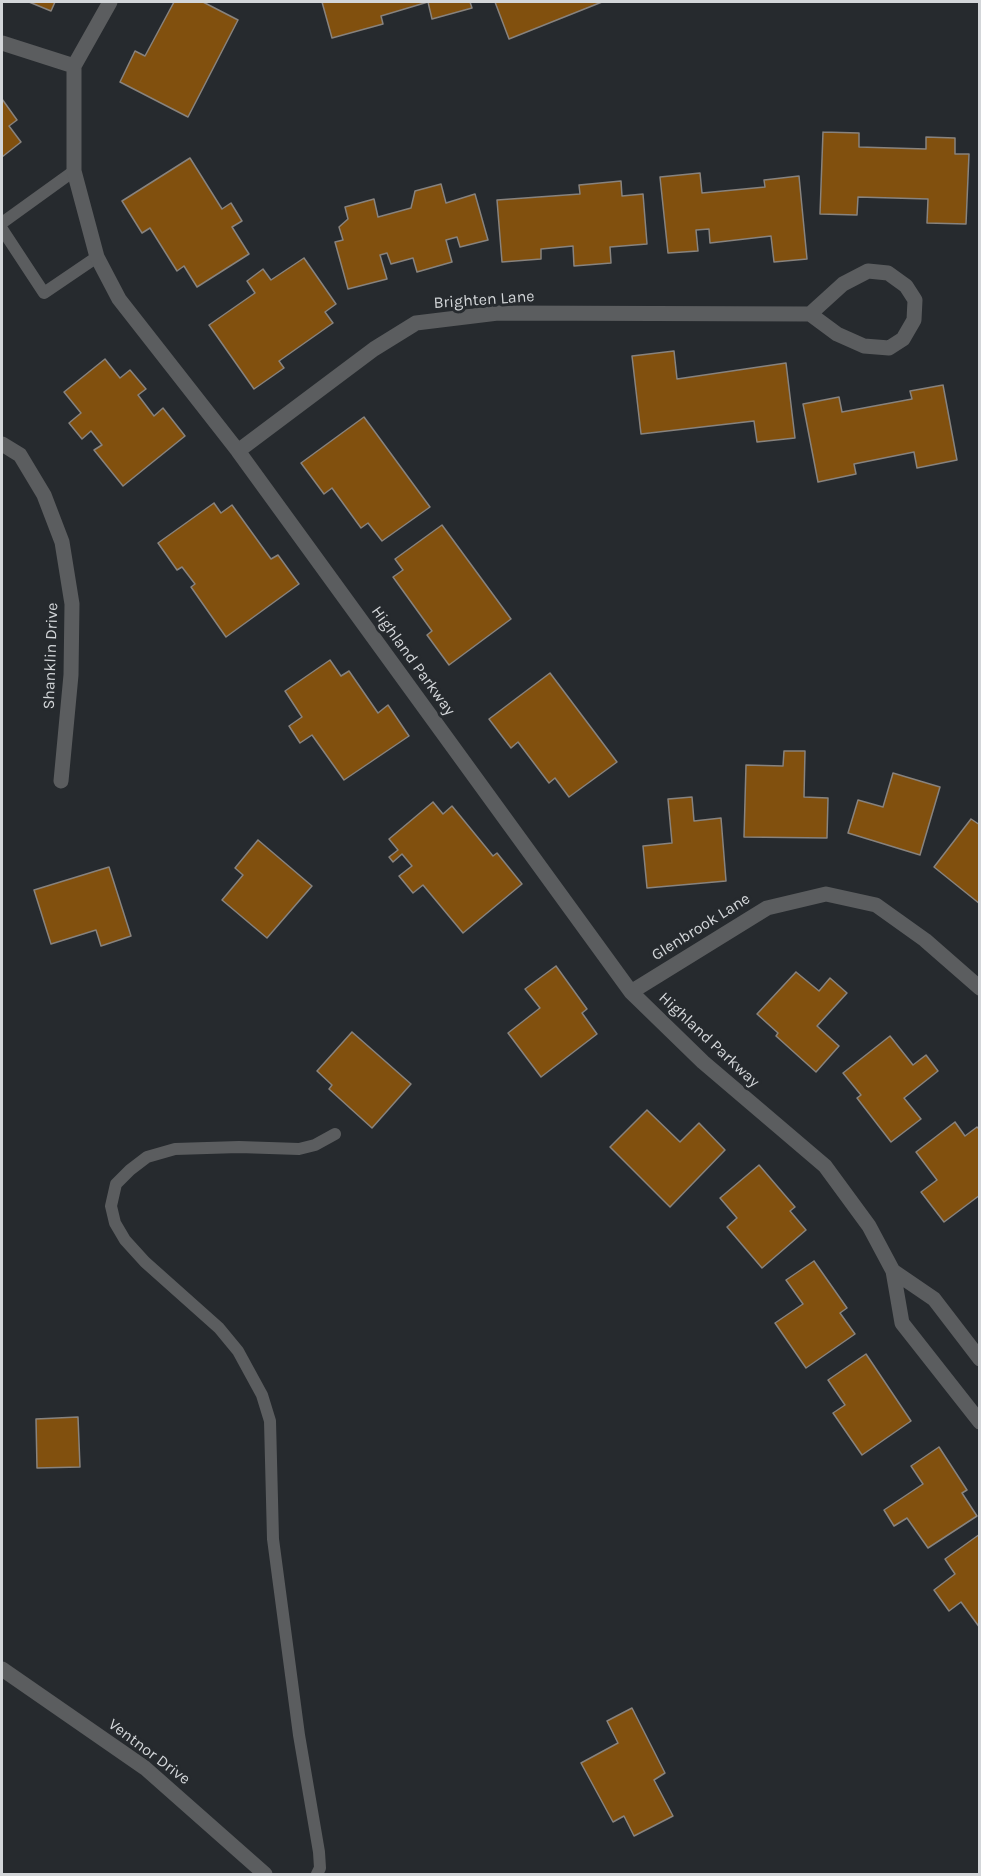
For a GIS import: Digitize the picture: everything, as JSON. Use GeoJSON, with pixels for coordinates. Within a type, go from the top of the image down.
{"type":"FeatureCollection","features":[{"type":"Feature","properties":{"kind":"street","name":"Highland Parkway"},"geometry":{"type":"LineString","coordinates":[[110,2],[74,66],[74,171],[97,257],[119,299],[238,451],[631,992],[703,1062],[825,1166],[869,1226],[893,1271],[902,1323],[980,1422]]}},
{"type":"Feature","properties":{"kind":"street"},"geometry":{"type":"LineString","coordinates":[[2,43],[74,66]]}},
{"type":"Feature","properties":{"kind":"street"},"geometry":{"type":"LineString","coordinates":[[868,272],[888,273],[906,286],[915,300],[915,320],[903,339],[889,348],[864,346],[837,334],[810,314],[843,284],[868,272]]}},
{"type":"Feature","properties":{"kind":"street","name":"Brighten Lane"},"geometry":{"type":"LineString","coordinates":[[238,451],[374,349],[416,323],[498,313],[810,314]]}},
{"type":"Feature","properties":{"kind":"street","name":"Shanklin Drive"},"geometry":{"type":"LineString","coordinates":[[2,444],[20,455],[44,495],[62,542],[72,604],[71,675],[61,781]]}},
{"type":"Feature","properties":{"kind":"street","name":"Glenbrook Lane"},"geometry":{"type":"LineString","coordinates":[[631,992],[767,908],[826,894],[876,905],[925,940],[980,988]]}},
{"type":"Feature","properties":{"kind":"street","name":"Highland Parkway"},"geometry":{"type":"LineString","coordinates":[[893,1271],[934,1299],[980,1359]]}},
{"type":"Feature","properties":{"kind":"street","name":"Ventnor Drive"},"geometry":{"type":"LineString","coordinates":[[2,1669],[145,1768],[265,1875]]}},
{"type":"Feature","properties":{"kind":"lane"},"geometry":{"type":"LineString","coordinates":[[2,223],[74,171]]}},
{"type":"Feature","properties":{"kind":"lane"},"geometry":{"type":"LineString","coordinates":[[2,229],[44,293],[97,257]]}},
{"type":"Feature","properties":{"kind":"lane"},"geometry":{"type":"LineString","coordinates":[[317,1875],[320,1868],[319,1852],[299,1735],[273,1539],[270,1421],[262,1395],[238,1351],[219,1328],[125,1240],[115,1223],[111,1206],[116,1184],[129,1170],[147,1157],[176,1149],[239,1147],[299,1149],[315,1145],[335,1134]]}},
{"type":"Feature","properties":{"kind":"building"},"geometry":{"type":"Polygon","coordinates":[[[29,2],[55,2],[51,11],[29,2]]]}},
{"type":"Feature","properties":{"kind":"building"},"geometry":{"type":"Polygon","coordinates":[[[174,2],[203,2],[238,20],[188,117],[120,82],[135,51],[145,56],[174,2]]]}},
{"type":"Feature","properties":{"kind":"building"},"geometry":{"type":"Polygon","coordinates":[[[322,2],[428,2],[381,16],[383,24],[332,38],[322,2]]]}},
{"type":"Feature","properties":{"kind":"building"},"geometry":{"type":"Polygon","coordinates":[[[428,2],[470,2],[472,8],[432,19],[428,2]]]}},
{"type":"Feature","properties":{"kind":"building"},"geometry":{"type":"Polygon","coordinates":[[[495,2],[602,2],[509,39],[495,2]]]}},
{"type":"Feature","properties":{"kind":"building"},"geometry":{"type":"Polygon","coordinates":[[[2,99],[17,120],[9,126],[21,142],[2,157],[2,99]]]}},
{"type":"Feature","properties":{"kind":"building"},"geometry":{"type":"Polygon","coordinates":[[[823,132],[859,133],[859,147],[926,149],[926,137],[955,138],[955,154],[969,154],[966,224],[927,223],[928,199],[858,197],[857,215],[820,214],[823,132]]]}},
{"type":"Feature","properties":{"kind":"building"},"geometry":{"type":"Polygon","coordinates":[[[190,158],[222,209],[231,203],[242,221],[232,227],[249,254],[197,287],[184,266],[177,271],[150,228],[142,233],[122,201],[190,158]]]}},
{"type":"Feature","properties":{"kind":"building"},"geometry":{"type":"Polygon","coordinates":[[[700,173],[702,193],[765,187],[764,180],[799,176],[807,259],[774,262],[771,236],[710,243],[709,229],[696,230],[698,251],[668,253],[660,177],[700,173]]]}},
{"type":"Feature","properties":{"kind":"building"},"geometry":{"type":"Polygon","coordinates":[[[621,181],[622,196],[643,194],[647,244],[610,247],[611,263],[574,266],[573,246],[541,249],[541,259],[502,262],[497,200],[580,194],[579,185],[621,181]]]}},
{"type":"Feature","properties":{"kind":"building"},"geometry":{"type":"Polygon","coordinates":[[[441,184],[446,203],[475,194],[488,240],[460,247],[457,237],[446,240],[452,262],[417,272],[413,258],[391,264],[387,253],[380,255],[387,279],[348,289],[335,242],[343,240],[339,227],[348,219],[345,207],[374,199],[378,217],[411,208],[415,191],[441,184]]]}},
{"type":"Feature","properties":{"kind":"building"},"geometry":{"type":"Polygon","coordinates":[[[304,258],[336,304],[325,312],[333,323],[279,361],[284,368],[254,389],[209,325],[255,293],[247,281],[263,269],[271,280],[304,258]]]}},
{"type":"Feature","properties":{"kind":"building"},"geometry":{"type":"Polygon","coordinates":[[[674,351],[677,379],[786,363],[795,438],[757,442],[754,421],[641,434],[632,356],[674,351]]]}},
{"type":"Feature","properties":{"kind":"building"},"geometry":{"type":"Polygon","coordinates":[[[105,359],[120,378],[130,370],[146,389],[138,395],[154,416],[163,408],[185,436],[123,486],[94,450],[102,445],[91,431],[82,439],[69,423],[81,413],[64,392],[105,359]]]}},
{"type":"Feature","properties":{"kind":"building"},"geometry":{"type":"Polygon","coordinates":[[[943,385],[957,460],[917,468],[914,452],[854,464],[856,474],[818,482],[803,404],[839,397],[842,412],[912,399],[910,391],[943,385]]]}},
{"type":"Feature","properties":{"kind":"building"},"geometry":{"type":"Polygon","coordinates":[[[364,417],[430,507],[382,541],[368,523],[361,528],[332,488],[324,494],[301,463],[364,417]]]}},
{"type":"Feature","properties":{"kind":"building"},"geometry":{"type":"Polygon","coordinates":[[[214,503],[221,513],[232,505],[271,559],[278,555],[299,584],[226,637],[191,587],[195,584],[182,567],[177,570],[158,543],[214,503]]]}},
{"type":"Feature","properties":{"kind":"building"},"geometry":{"type":"Polygon","coordinates":[[[442,525],[511,619],[449,665],[427,635],[432,631],[393,577],[403,570],[395,559],[442,525]]]}},
{"type":"Feature","properties":{"kind":"building"},"geometry":{"type":"Polygon","coordinates":[[[330,660],[341,676],[349,671],[378,713],[388,705],[409,736],[344,780],[312,735],[300,743],[289,726],[302,717],[285,691],[330,660]]]}},
{"type":"Feature","properties":{"kind":"building"},"geometry":{"type":"Polygon","coordinates":[[[550,673],[617,762],[569,797],[555,778],[549,783],[518,742],[511,748],[489,719],[550,673]]]}},
{"type":"Feature","properties":{"kind":"building"},"geometry":{"type":"Polygon","coordinates":[[[784,751],[805,751],[804,797],[828,798],[827,838],[744,837],[746,765],[783,766],[784,751]]]}},
{"type":"Feature","properties":{"kind":"building"},"geometry":{"type":"Polygon","coordinates":[[[893,773],[940,787],[920,855],[848,833],[858,800],[883,807],[893,773]]]}},
{"type":"Feature","properties":{"kind":"building"},"geometry":{"type":"Polygon","coordinates":[[[692,797],[694,821],[721,818],[726,881],[647,888],[643,846],[672,843],[668,799],[692,797]]]}},
{"type":"Feature","properties":{"kind":"building"},"geometry":{"type":"Polygon","coordinates":[[[433,802],[443,814],[452,806],[493,856],[497,853],[522,884],[463,933],[423,885],[413,893],[399,876],[412,866],[402,854],[393,862],[389,857],[398,850],[389,839],[433,802]]]}},
{"type":"Feature","properties":{"kind":"building"},"geometry":{"type":"Polygon","coordinates":[[[971,819],[980,825],[980,904],[934,867],[971,819]]]}},
{"type":"Feature","properties":{"kind":"building"},"geometry":{"type":"Polygon","coordinates":[[[258,840],[312,886],[267,938],[222,900],[243,875],[235,868],[258,840]]]}},
{"type":"Feature","properties":{"kind":"building"},"geometry":{"type":"Polygon","coordinates":[[[109,867],[131,936],[101,946],[96,930],[51,944],[34,890],[109,867]]]}},
{"type":"Feature","properties":{"kind":"building"},"geometry":{"type":"Polygon","coordinates":[[[556,966],[587,1009],[582,1013],[597,1034],[541,1077],[508,1033],[540,1008],[525,989],[556,966]]]}},
{"type":"Feature","properties":{"kind":"building"},"geometry":{"type":"Polygon","coordinates":[[[796,972],[819,991],[830,978],[847,993],[817,1026],[839,1046],[816,1072],[776,1036],[778,1033],[757,1014],[796,972]]]}},
{"type":"Feature","properties":{"kind":"building"},"geometry":{"type":"Polygon","coordinates":[[[352,1032],[411,1084],[372,1128],[329,1089],[332,1085],[317,1071],[352,1032]]]}},
{"type":"Feature","properties":{"kind":"building"},"geometry":{"type":"Polygon","coordinates":[[[890,1036],[913,1065],[926,1055],[938,1071],[904,1098],[921,1119],[891,1142],[857,1098],[861,1095],[843,1073],[890,1036]]]}},
{"type":"Feature","properties":{"kind":"building"},"geometry":{"type":"Polygon","coordinates":[[[647,1110],[680,1142],[699,1123],[725,1150],[670,1207],[610,1147],[647,1110]]]}},
{"type":"Feature","properties":{"kind":"building"},"geometry":{"type":"Polygon","coordinates":[[[955,1122],[965,1136],[977,1127],[980,1130],[980,1195],[944,1222],[921,1192],[937,1180],[916,1152],[955,1122]]]}},
{"type":"Feature","properties":{"kind":"building"},"geometry":{"type":"Polygon","coordinates":[[[759,1165],[795,1207],[790,1211],[806,1230],[762,1268],[727,1227],[737,1218],[720,1198],[759,1165]]]}},
{"type":"Feature","properties":{"kind":"building"},"geometry":{"type":"Polygon","coordinates":[[[814,1261],[847,1308],[840,1313],[855,1334],[806,1368],[775,1323],[803,1304],[786,1280],[814,1261]]]}},
{"type":"Feature","properties":{"kind":"building"},"geometry":{"type":"Polygon","coordinates":[[[866,1354],[911,1421],[862,1455],[833,1413],[845,1405],[828,1380],[866,1354]]]}},
{"type":"Feature","properties":{"kind":"building"},"geometry":{"type":"Polygon","coordinates":[[[78,1417],[80,1467],[37,1468],[36,1419],[78,1417]]]}},
{"type":"Feature","properties":{"kind":"building"},"geometry":{"type":"Polygon","coordinates":[[[939,1447],[967,1490],[962,1493],[977,1516],[928,1548],[907,1518],[894,1526],[884,1510],[923,1484],[911,1466],[939,1447]]]}},
{"type":"Feature","properties":{"kind":"building"},"geometry":{"type":"Polygon","coordinates":[[[980,1534],[980,1628],[961,1602],[949,1611],[934,1590],[955,1574],[945,1559],[980,1534]]]}},
{"type":"Feature","properties":{"kind":"building"},"geometry":{"type":"Polygon","coordinates":[[[632,1708],[665,1773],[654,1780],[673,1816],[634,1836],[624,1816],[613,1822],[581,1763],[618,1743],[607,1721],[632,1708]]]}}]}
